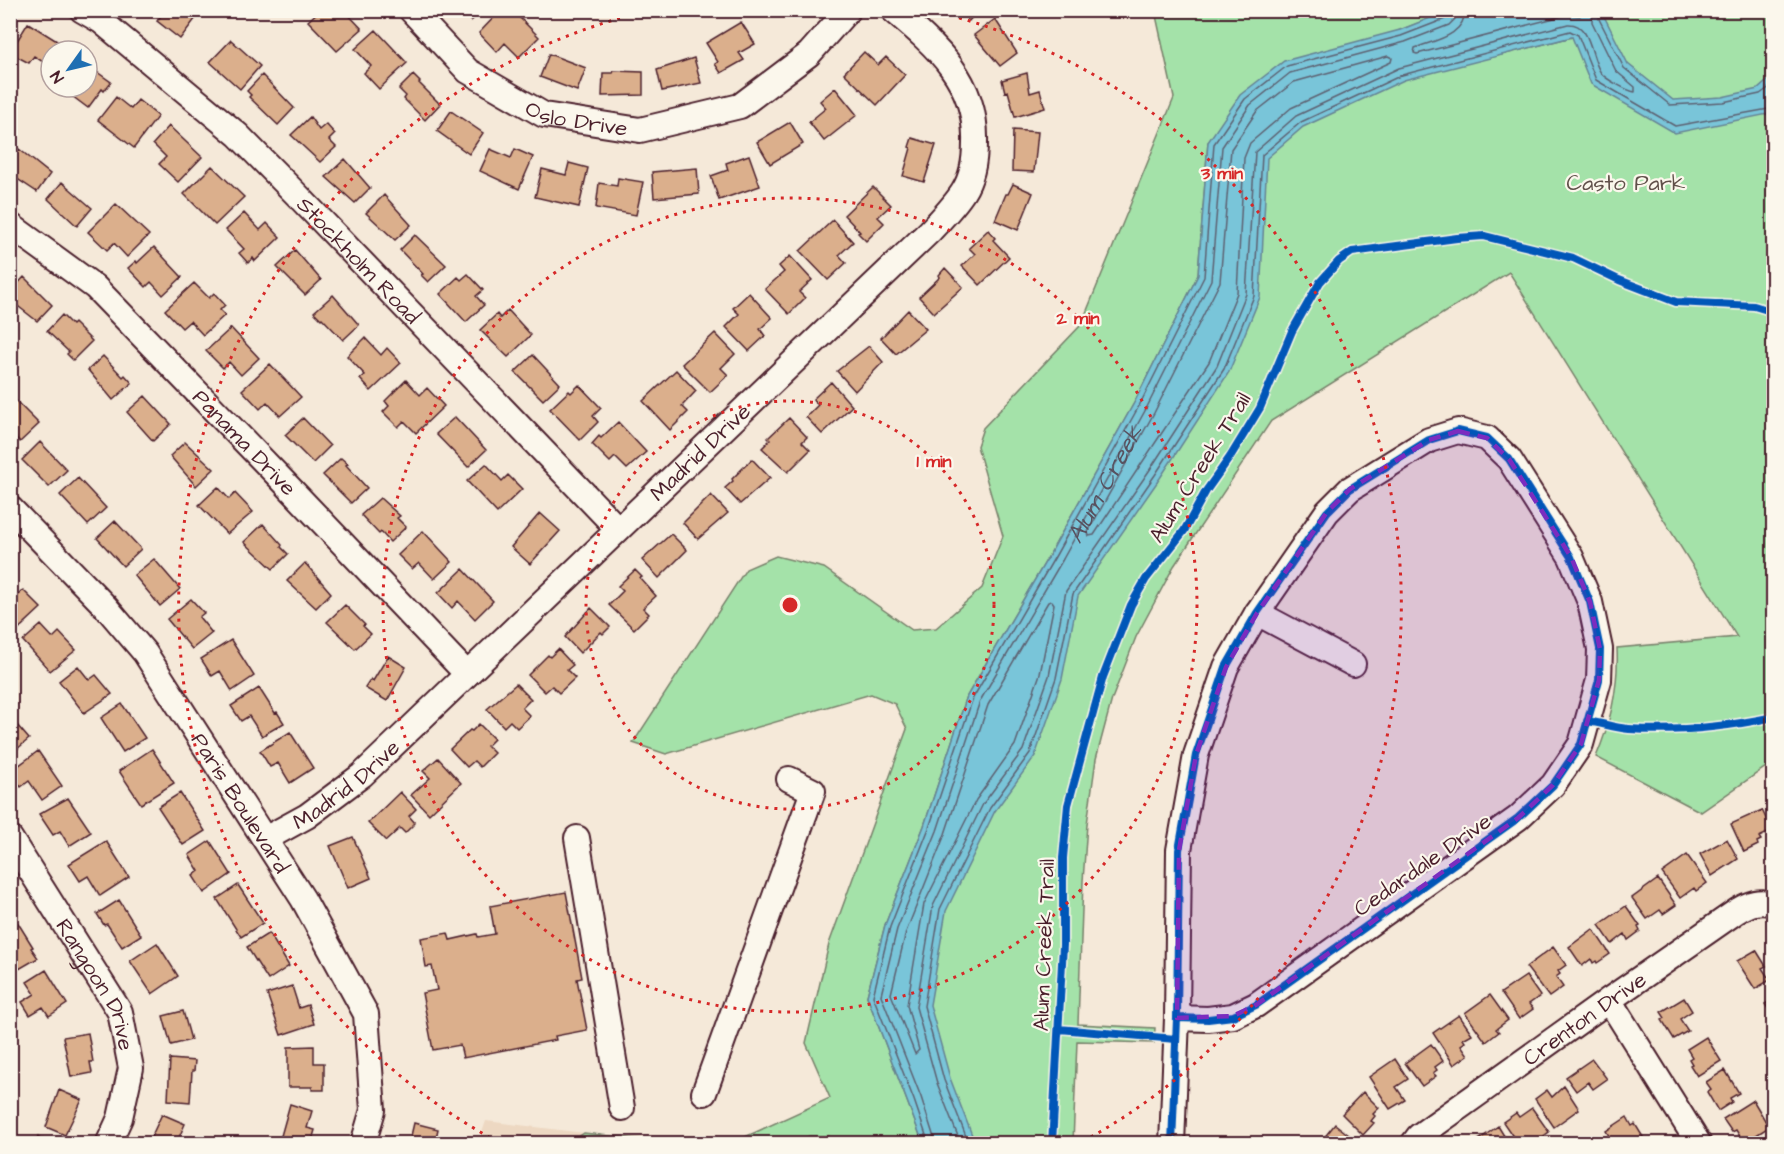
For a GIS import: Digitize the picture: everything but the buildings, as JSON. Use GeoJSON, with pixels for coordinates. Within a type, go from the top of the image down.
{"type":"FeatureCollection","features":[{"type":"Feature","properties":{"kind":"street","name":"Oslo Drive"},"geometry":{"type":"LineString","coordinates":[[411,10],[468,70],[544,115],[640,130],[740,106],[809,54],[848,10]]}},
{"type":"Feature","properties":{"kind":"street","name":"Madrid Drive"},"geometry":{"type":"LineString","coordinates":[[265,839],[307,816],[362,775],[930,231],[964,190],[975,158],[976,121],[964,86],[931,43],[893,10]]}},
{"type":"Feature","properties":{"kind":"street","name":"Stockholm Road"},"geometry":{"type":"LineString","coordinates":[[97,14],[245,143],[618,529]]}},
{"type":"Feature","properties":{"kind":"street","name":"Panama Drive"},"geometry":{"type":"LineString","coordinates":[[10,225],[95,287],[467,674]]}},
{"type":"Feature","properties":{"kind":"street","name":"Cedardale Drive"},"geometry":{"type":"LineString","coordinates":[[1172,1143],[1177,1018],[1179,850],[1196,755],[1226,667],[1257,613],[1327,512],[1350,489],[1429,440],[1458,432],[1487,438],[1509,459],[1571,557],[1590,602],[1600,649],[1599,680],[1581,744],[1553,785],[1518,818],[1256,1005],[1233,1016],[1208,1019],[1177,1018]]}},
{"type":"Feature","properties":{"kind":"street","name":"Paris Boulevard"},"geometry":{"type":"LineString","coordinates":[[10,508],[105,606],[144,653],[303,899],[366,1014],[373,1110],[363,1143]]}},
{"type":"Feature","properties":{"kind":"street"},"geometry":{"type":"LineString","coordinates":[[1257,613],[1353,664]]}},
{"type":"Feature","properties":{"kind":"street"},"geometry":{"type":"LineString","coordinates":[[704,1093],[813,791],[789,779]]}},
{"type":"Feature","properties":{"kind":"street","name":"Rangoon Drive"},"geometry":{"type":"LineString","coordinates":[[10,838],[120,1012],[131,1068],[120,1118],[108,1143]]}},
{"type":"Feature","properties":{"kind":"street"},"geometry":{"type":"LineString","coordinates":[[577,838],[622,1108]]}},
{"type":"Feature","properties":{"kind":"street","name":"Crenton Drive"},"geometry":{"type":"LineString","coordinates":[[1413,1143],[1419,1136],[1737,911],[1749,904],[1768,902]]}},
{"type":"Feature","properties":{"kind":"street"},"geometry":{"type":"LineString","coordinates":[[1609,1000],[1699,1143]]}},
{"type":"Feature","properties":{"kind":"highlighted area"},"geometry":{"type":"Polygon","coordinates":[[[1458,431],[1487,438],[1509,459],[1571,557],[1590,602],[1600,649],[1599,680],[1581,744],[1553,785],[1518,818],[1256,1005],[1233,1016],[1177,1018],[1179,850],[1196,755],[1226,667],[1257,613],[1327,512],[1350,489],[1429,440],[1458,431]]]}},
{"type":"Feature","properties":{"kind":"shaded area"},"geometry":{"type":"Polygon","coordinates":[[[486,1121],[584,1133],[572,1143],[478,1144],[486,1121]]]}},
{"type":"Feature","properties":{"kind":"green space"},"geometry":{"type":"Polygon","coordinates":[[[1155,11],[1450,11],[1400,30],[1208,142],[1198,275],[1134,403],[967,696],[924,826],[885,925],[867,996],[923,1143],[830,1143],[829,1136],[809,1136],[794,1143],[732,1143],[830,1098],[806,1043],[829,944],[907,729],[895,704],[871,694],[666,754],[633,743],[746,569],[776,556],[824,568],[912,630],[936,628],[982,588],[1003,536],[977,446],[983,428],[1081,325],[1174,98],[1155,11]]]}},
{"type":"Feature","properties":{"kind":"green space","name":"Casto Park"},"geometry":{"type":"Polygon","coordinates":[[[1606,11],[1773,11],[1773,762],[1701,812],[1596,757],[1613,704],[1617,676],[1617,648],[1737,637],[1509,272],[1271,421],[1174,566],[1136,637],[1112,699],[1096,759],[1087,824],[1083,881],[1078,1024],[1155,1028],[1154,1043],[1077,1041],[1073,1143],[937,1144],[888,1041],[1043,622],[1179,419],[1273,100],[1493,57],[1572,37],[1604,16],[1606,11]]]}},
{"type":"Feature","properties":{"kind":"green space"},"geometry":{"type":"Polygon","coordinates":[[[584,1133],[669,1143],[571,1142],[584,1133]]]}},
{"type":"Feature","properties":{"kind":"water","name":"Alum Creek"},"geometry":{"type":"Polygon","coordinates":[[[1450,10],[1606,11],[1604,16],[1628,64],[1673,100],[1722,97],[1758,89],[1773,76],[1773,113],[1675,133],[1591,84],[1572,37],[1404,80],[1303,127],[1267,158],[1260,297],[1229,372],[1160,478],[1078,596],[1062,679],[1035,756],[995,811],[946,911],[930,1005],[950,1078],[975,1143],[923,1143],[867,996],[885,925],[924,826],[967,696],[1134,403],[1198,275],[1208,142],[1240,95],[1284,61],[1400,30],[1450,10]]]}},
{"type":"Feature","properties":{"kind":"cycle path","name":"Alum Creek Trail"},"geometry":{"type":"LineString","coordinates":[[1052,1144],[1063,945],[1063,858],[1068,805],[1103,677],[1131,605],[1146,579],[1184,531],[1206,491],[1260,408],[1292,331],[1320,282],[1339,261],[1352,252],[1484,236],[1573,258],[1619,280],[1676,302],[1754,306],[1774,312]]}},
{"type":"Feature","properties":{"kind":"cycle path"},"geometry":{"type":"LineString","coordinates":[[1172,1144],[1177,1018],[1179,850],[1196,755],[1226,667],[1257,613],[1327,512],[1350,489],[1429,440],[1458,431],[1487,438],[1509,459],[1571,557],[1590,602],[1600,649],[1599,680],[1581,744],[1553,785],[1518,818],[1256,1005],[1233,1016],[1208,1019],[1177,1018]]}},
{"type":"Feature","properties":{"kind":"cycle path"},"geometry":{"type":"LineString","coordinates":[[1587,721],[1624,728],[1665,730],[1738,724],[1774,717]]}},
{"type":"Feature","properties":{"kind":"cycle path","name":"Alum Creek Trail"},"geometry":{"type":"LineString","coordinates":[[1059,1029],[1176,1039]]}}]}
